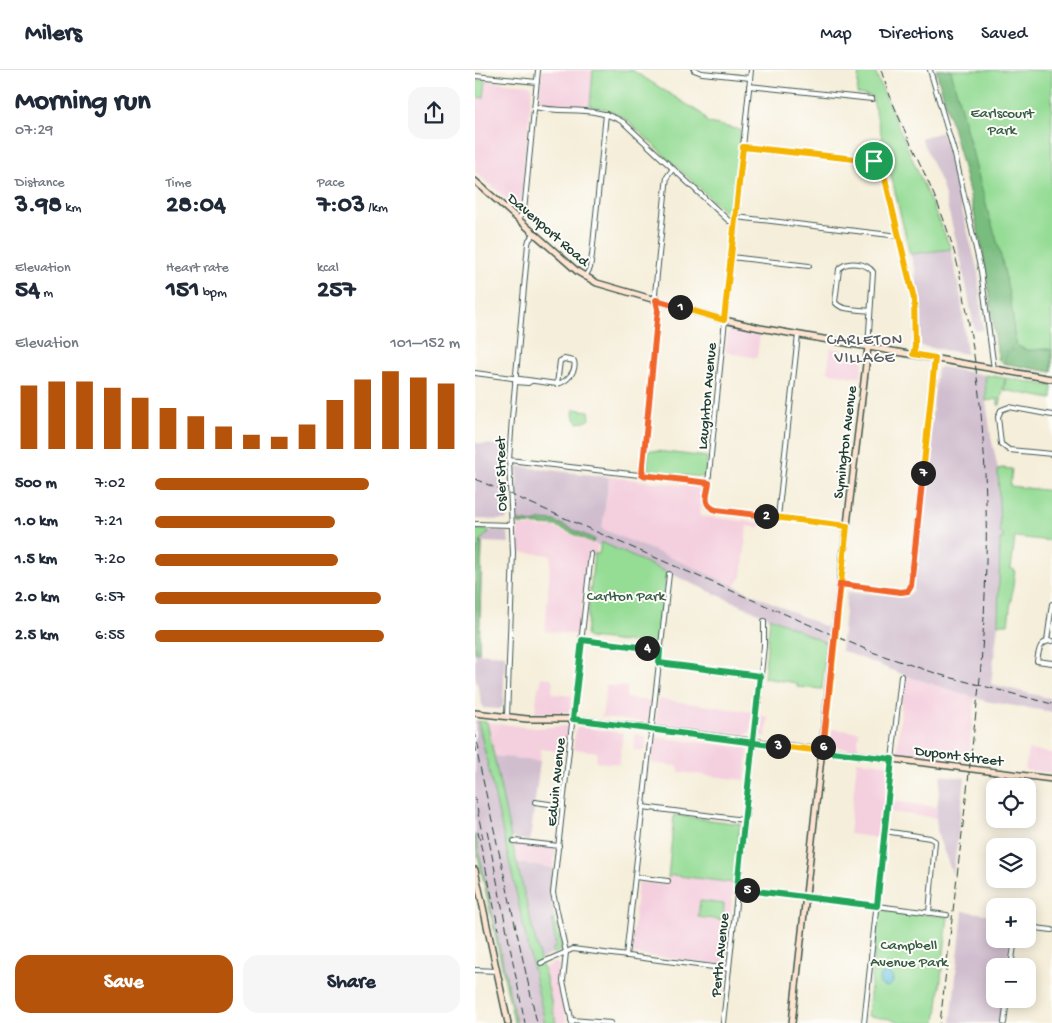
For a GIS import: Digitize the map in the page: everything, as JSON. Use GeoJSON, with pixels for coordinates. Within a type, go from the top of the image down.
{"type":"FeatureCollection","features":[{"type":"Feature","properties":{"kind":"street"},"geometry":{"type":"LineString","coordinates":[[519,218],[524,211],[538,70]]}},
{"type":"Feature","properties":{"kind":"street"},"geometry":{"type":"LineString","coordinates":[[694,70],[702,73],[750,78]]}},
{"type":"Feature","properties":{"kind":"street","name":"Laughton Avenue"},"geometry":{"type":"LineString","coordinates":[[751,70],[724,320],[707,503],[709,507],[716,510],[778,518]]}},
{"type":"Feature","properties":{"kind":"street"},"geometry":{"type":"LineString","coordinates":[[930,70],[955,155],[977,253],[994,369]]}},
{"type":"Feature","properties":{"kind":"street"},"geometry":{"type":"LineString","coordinates":[[475,76],[537,82]]}},
{"type":"Feature","properties":{"kind":"street"},"geometry":{"type":"LineString","coordinates":[[749,86],[872,99]]}},
{"type":"Feature","properties":{"kind":"street"},"geometry":{"type":"LineString","coordinates":[[535,107],[592,111],[606,114],[623,122],[672,170],[729,221],[735,222]]}},
{"type":"Feature","properties":{"kind":"street"},"geometry":{"type":"LineString","coordinates":[[585,277],[590,268],[592,255],[606,114]]}},
{"type":"Feature","properties":{"kind":"street"},"geometry":{"type":"LineString","coordinates":[[743,147],[877,161],[882,166],[914,299],[915,346],[913,354]]}},
{"type":"Feature","properties":{"kind":"street"},"geometry":{"type":"LineString","coordinates":[[642,475],[658,309],[655,294],[667,177],[672,170]]}},
{"type":"Feature","properties":{"kind":"street","name":"Davenport Road"},"geometry":{"type":"LineString","coordinates":[[476,184],[519,218],[585,277],[603,285],[724,320],[798,335],[1052,379]]}},
{"type":"Feature","properties":{"kind":"street"},"geometry":{"type":"LineString","coordinates":[[735,217],[899,236]]}},
{"type":"Feature","properties":{"kind":"street","name":"Osler Street"},"geometry":{"type":"LineString","coordinates":[[507,717],[513,553],[509,460],[528,244],[535,233]]}},
{"type":"Feature","properties":{"kind":"street"},"geometry":{"type":"LineString","coordinates":[[731,257],[809,266]]}},
{"type":"Feature","properties":{"kind":"street","name":"Symington Avenue"},"geometry":{"type":"LineString","coordinates":[[793,1023],[840,584],[868,347],[873,272],[864,265],[846,263],[842,265],[839,269],[835,302],[843,308],[869,310]]}},
{"type":"Feature","properties":{"kind":"street"},"geometry":{"type":"LineString","coordinates":[[798,335],[778,518],[847,526]]}},
{"type":"Feature","properties":{"kind":"street"},"geometry":{"type":"LineString","coordinates":[[840,584],[901,592],[908,591],[911,586],[935,358]]}},
{"type":"Feature","properties":{"kind":"street"},"geometry":{"type":"LineString","coordinates":[[475,373],[515,380],[557,384],[568,378],[575,367],[574,361],[564,359],[561,362],[557,384]]}},
{"type":"Feature","properties":{"kind":"street"},"geometry":{"type":"LineString","coordinates":[[1052,415],[1009,407],[1001,410],[998,417],[1001,444],[1004,447],[1009,450],[1052,454]]}},
{"type":"Feature","properties":{"kind":"street"},"geometry":{"type":"LineString","coordinates":[[509,460],[709,483]]}},
{"type":"Feature","properties":{"kind":"street"},"geometry":{"type":"LineString","coordinates":[[475,524],[512,526]]}},
{"type":"Feature","properties":{"kind":"street","name":"Edwin Avenue"},"geometry":{"type":"LineString","coordinates":[[571,1021],[563,981],[566,952],[553,893],[591,554]]}},
{"type":"Feature","properties":{"kind":"street"},"geometry":{"type":"LineString","coordinates":[[626,956],[669,574]]}},
{"type":"Feature","properties":{"kind":"street"},"geometry":{"type":"LineString","coordinates":[[1052,604],[1050,641],[1040,646],[1037,661],[1052,663]]}},
{"type":"Feature","properties":{"kind":"street","name":"Perth Avenue"},"geometry":{"type":"LineString","coordinates":[[723,1023],[765,627],[764,621]]}},
{"type":"Feature","properties":{"kind":"street"},"geometry":{"type":"LineString","coordinates":[[582,640],[660,650]]}},
{"type":"Feature","properties":{"kind":"street"},"geometry":{"type":"LineString","coordinates":[[659,663],[760,676]]}},
{"type":"Feature","properties":{"kind":"street"},"geometry":{"type":"LineString","coordinates":[[864,1023],[901,676]]}},
{"type":"Feature","properties":{"kind":"street","name":"Dupont Street"},"geometry":{"type":"LineString","coordinates":[[475,713],[527,719],[573,719],[1052,779]]}},
{"type":"Feature","properties":{"kind":"street"},"geometry":{"type":"LineString","coordinates":[[535,802],[563,806]]}},
{"type":"Feature","properties":{"kind":"street"},"geometry":{"type":"LineString","coordinates":[[643,807],[744,820]]}},
{"type":"Feature","properties":{"kind":"street"},"geometry":{"type":"LineString","coordinates":[[884,831],[930,838],[935,842],[929,913]]}},
{"type":"Feature","properties":{"kind":"street"},"geometry":{"type":"LineString","coordinates":[[514,841],[559,846]]}},
{"type":"Feature","properties":{"kind":"street"},"geometry":{"type":"LineString","coordinates":[[475,870],[477,890],[509,1023]]}},
{"type":"Feature","properties":{"kind":"street"},"geometry":{"type":"LineString","coordinates":[[635,877],[668,881]]}},
{"type":"Feature","properties":{"kind":"street"},"geometry":{"type":"LineString","coordinates":[[737,888],[947,915]]}},
{"type":"Feature","properties":{"kind":"street"},"geometry":{"type":"LineString","coordinates":[[1036,928],[1052,930]]}},
{"type":"Feature","properties":{"kind":"street"},"geometry":{"type":"LineString","coordinates":[[541,963],[573,950],[729,969]]}},
{"type":"Feature","properties":{"kind":"street"},"geometry":{"type":"LineString","coordinates":[[475,970],[497,971]]}},
{"type":"Feature","properties":{"kind":"street"},"geometry":{"type":"LineString","coordinates":[[1004,1023],[1006,1008]]}},
{"type":"Feature","properties":{"kind":"street"},"geometry":{"type":"LineString","coordinates":[[571,1021],[611,1023]]}},
{"type":"Feature","properties":{"kind":"shaded area"},"geometry":{"type":"Polygon","coordinates":[[[542,70],[593,70],[590,106],[542,102],[539,99],[542,70]]]}},
{"type":"Feature","properties":{"kind":"shaded area"},"geometry":{"type":"Polygon","coordinates":[[[486,81],[529,85],[532,88],[521,203],[518,208],[475,172],[475,97],[484,98],[486,81]]]}},
{"type":"Feature","properties":{"kind":"shaded area"},"geometry":{"type":"Polygon","coordinates":[[[942,132],[978,272],[983,330],[975,331],[961,260],[942,185],[921,138],[942,132]]]}},
{"type":"Feature","properties":{"kind":"shaded area"},"geometry":{"type":"Polygon","coordinates":[[[951,249],[961,299],[967,354],[921,346],[915,270],[910,254],[951,249]]]}},
{"type":"Feature","properties":{"kind":"shaded area"},"geometry":{"type":"Polygon","coordinates":[[[729,329],[760,335],[757,358],[725,352],[729,329]]]}},
{"type":"Feature","properties":{"kind":"shaded area"},"geometry":{"type":"Polygon","coordinates":[[[831,348],[860,354],[863,361],[861,378],[827,371],[831,348]]]}},
{"type":"Feature","properties":{"kind":"shaded area"},"geometry":{"type":"Polygon","coordinates":[[[941,367],[985,375],[986,401],[998,469],[1000,533],[1003,533],[1003,539],[1001,539],[998,624],[991,684],[1052,699],[1052,712],[985,701],[904,675],[841,650],[847,592],[906,596],[913,591],[937,369],[941,367]]]}},
{"type":"Feature","properties":{"kind":"shaded area"},"geometry":{"type":"Polygon","coordinates":[[[475,443],[505,446],[502,473],[507,503],[508,516],[506,520],[475,519],[475,443]]]}},
{"type":"Feature","properties":{"kind":"shaded area"},"geometry":{"type":"Polygon","coordinates":[[[518,466],[609,477],[602,529],[688,565],[828,628],[826,643],[601,543],[599,546],[556,526],[518,524],[516,506],[518,466]]]}},
{"type":"Feature","properties":{"kind":"shaded area"},"geometry":{"type":"Polygon","coordinates":[[[609,477],[700,487],[702,493],[700,516],[761,523],[760,528],[747,526],[742,576],[735,586],[602,529],[609,477]]]}},
{"type":"Feature","properties":{"kind":"shaded area"},"geometry":{"type":"Polygon","coordinates":[[[518,526],[555,528],[597,546],[597,555],[588,554],[579,635],[545,631],[551,555],[519,552],[518,526]]]}},
{"type":"Feature","properties":{"kind":"shaded area"},"geometry":{"type":"Polygon","coordinates":[[[488,530],[508,532],[509,543],[480,542],[488,530]]]}},
{"type":"Feature","properties":{"kind":"shaded area"},"geometry":{"type":"Polygon","coordinates":[[[475,653],[505,655],[503,706],[500,709],[483,708],[475,675],[475,653]]]}},
{"type":"Feature","properties":{"kind":"shaded area"},"geometry":{"type":"Polygon","coordinates":[[[904,675],[975,697],[968,761],[897,753],[904,675]]]}},
{"type":"Feature","properties":{"kind":"shaded area"},"geometry":{"type":"Polygon","coordinates":[[[541,677],[551,678],[553,694],[572,696],[569,712],[535,713],[541,677]]]}},
{"type":"Feature","properties":{"kind":"shaded area"},"geometry":{"type":"Polygon","coordinates":[[[606,685],[627,687],[626,698],[651,701],[647,722],[602,717],[606,685]]]}},
{"type":"Feature","properties":{"kind":"shaded area"},"geometry":{"type":"Polygon","coordinates":[[[658,699],[753,712],[750,732],[747,735],[659,724],[656,721],[658,699]]]}},
{"type":"Feature","properties":{"kind":"shaded area"},"geometry":{"type":"Polygon","coordinates":[[[760,716],[768,717],[766,737],[758,735],[760,716]]]}},
{"type":"Feature","properties":{"kind":"shaded area"},"geometry":{"type":"Polygon","coordinates":[[[475,720],[478,721],[545,1023],[516,1023],[475,834],[475,720]]]}},
{"type":"Feature","properties":{"kind":"shaded area"},"geometry":{"type":"Polygon","coordinates":[[[487,722],[535,728],[566,726],[568,728],[566,752],[541,749],[540,761],[493,756],[487,722]]]}},
{"type":"Feature","properties":{"kind":"shaded area"},"geometry":{"type":"Polygon","coordinates":[[[580,727],[623,733],[619,764],[596,762],[597,752],[573,749],[576,729],[580,727]]]}},
{"type":"Feature","properties":{"kind":"shaded area"},"geometry":{"type":"Polygon","coordinates":[[[832,729],[859,732],[857,750],[830,746],[832,729]]]}},
{"type":"Feature","properties":{"kind":"shaded area"},"geometry":{"type":"Polygon","coordinates":[[[635,734],[646,737],[645,751],[634,750],[635,734]]]}},
{"type":"Feature","properties":{"kind":"shaded area"},"geometry":{"type":"Polygon","coordinates":[[[655,737],[746,748],[748,750],[745,780],[679,772],[677,766],[651,763],[655,737]]]}},
{"type":"Feature","properties":{"kind":"shaded area"},"geometry":{"type":"Polygon","coordinates":[[[1028,750],[1052,753],[1052,773],[1025,770],[1028,750]]]}},
{"type":"Feature","properties":{"kind":"shaded area"},"geometry":{"type":"Polygon","coordinates":[[[493,756],[540,761],[530,841],[511,838],[493,756]]]}},
{"type":"Feature","properties":{"kind":"shaded area"},"geometry":{"type":"Polygon","coordinates":[[[857,761],[886,764],[888,767],[880,838],[849,834],[857,761]]]}},
{"type":"Feature","properties":{"kind":"shaded area"},"geometry":{"type":"Polygon","coordinates":[[[941,775],[965,778],[953,875],[937,829],[936,818],[941,775]]]}},
{"type":"Feature","properties":{"kind":"shaded area"},"geometry":{"type":"Polygon","coordinates":[[[892,801],[937,807],[936,818],[890,812],[892,801]]]}},
{"type":"Feature","properties":{"kind":"shaded area"},"geometry":{"type":"Polygon","coordinates":[[[513,842],[556,847],[553,868],[517,863],[513,842]]]}},
{"type":"Feature","properties":{"kind":"shaded area"},"geometry":{"type":"Polygon","coordinates":[[[517,863],[553,868],[550,896],[562,948],[540,960],[517,863]]]}},
{"type":"Feature","properties":{"kind":"shaded area"},"geometry":{"type":"Polygon","coordinates":[[[672,875],[734,883],[725,965],[633,954],[631,952],[638,883],[667,885],[668,878],[672,875]]]}},
{"type":"Feature","properties":{"kind":"shaded area"},"geometry":{"type":"Polygon","coordinates":[[[963,911],[986,914],[986,948],[1009,948],[1008,958],[986,958],[986,1008],[1002,1008],[1000,1023],[951,1023],[963,911]]]}},
{"type":"Feature","properties":{"kind":"shaded area"},"geometry":{"type":"Polygon","coordinates":[[[557,963],[559,966],[558,982],[567,1023],[556,1023],[544,968],[557,963]]]}},
{"type":"Feature","properties":{"kind":"green space"},"geometry":{"type":"Polygon","coordinates":[[[593,70],[632,70],[702,114],[709,123],[741,130],[732,214],[728,215],[627,120],[610,110],[590,106],[593,70]]]}},
{"type":"Feature","properties":{"kind":"green space"},"geometry":{"type":"Polygon","coordinates":[[[859,70],[874,70],[951,249],[910,254],[872,96],[857,94],[859,70]]]}},
{"type":"Feature","properties":{"kind":"green space","name":"Earlscourt Park"},"geometry":{"type":"Polygon","coordinates":[[[936,70],[1052,70],[1052,372],[1003,363],[998,358],[988,282],[976,220],[936,70]]]}},
{"type":"Feature","properties":{"kind":"green space"},"geometry":{"type":"Polygon","coordinates":[[[936,70],[951,70],[989,216],[1000,250],[1017,344],[1003,355],[1000,361],[976,220],[936,70]]]}},
{"type":"Feature","properties":{"kind":"green space"},"geometry":{"type":"Polygon","coordinates":[[[475,80],[486,81],[484,98],[475,97],[475,80]]]}},
{"type":"Feature","properties":{"kind":"green space"},"geometry":{"type":"Polygon","coordinates":[[[1019,346],[1027,350],[1052,350],[1052,372],[1003,363],[1006,355],[1019,346]]]}},
{"type":"Feature","properties":{"kind":"green space"},"geometry":{"type":"Polygon","coordinates":[[[985,375],[1005,378],[1000,405],[998,405],[998,399],[986,401],[985,375]]]}},
{"type":"Feature","properties":{"kind":"green space"},"geometry":{"type":"Polygon","coordinates":[[[1006,378],[1052,386],[1052,399],[1004,390],[1006,378]]]}},
{"type":"Feature","properties":{"kind":"green space"},"geometry":{"type":"Polygon","coordinates":[[[574,409],[589,411],[590,419],[578,423],[573,415],[574,409]]]}},
{"type":"Feature","properties":{"kind":"green space"},"geometry":{"type":"Polygon","coordinates":[[[649,450],[707,457],[705,476],[650,472],[647,468],[649,450]]]}},
{"type":"Feature","properties":{"kind":"green space"},"geometry":{"type":"Polygon","coordinates":[[[998,469],[1012,469],[1010,486],[1052,491],[1052,541],[1015,537],[1011,569],[1015,570],[1008,624],[998,624],[1000,539],[1003,539],[1003,534],[1000,533],[998,469]]]}},
{"type":"Feature","properties":{"kind":"green space"},"geometry":{"type":"Polygon","coordinates":[[[541,520],[554,521],[594,539],[593,543],[556,526],[518,524],[518,521],[533,523],[541,520]]]}},
{"type":"Feature","properties":{"kind":"green space"},"geometry":{"type":"Polygon","coordinates":[[[475,529],[488,530],[489,532],[480,541],[482,542],[479,653],[475,653],[475,529]]]}},
{"type":"Feature","properties":{"kind":"green space"},"geometry":{"type":"Polygon","coordinates":[[[480,542],[482,542],[479,652],[475,651],[475,551],[480,542]]]}},
{"type":"Feature","properties":{"kind":"green space","name":"Carlton Park"},"geometry":{"type":"Polygon","coordinates":[[[601,542],[666,572],[658,643],[655,645],[589,638],[586,636],[594,554],[599,554],[601,542]]]}},
{"type":"Feature","properties":{"kind":"green space"},"geometry":{"type":"Polygon","coordinates":[[[770,617],[826,643],[822,689],[797,687],[797,683],[764,678],[770,617]]]}},
{"type":"Feature","properties":{"kind":"green space"},"geometry":{"type":"Polygon","coordinates":[[[478,721],[487,722],[511,838],[556,1023],[545,1023],[478,721]]]}},
{"type":"Feature","properties":{"kind":"green space"},"geometry":{"type":"Polygon","coordinates":[[[674,815],[740,824],[734,883],[672,875],[668,878],[674,815]]]}},
{"type":"Feature","properties":{"kind":"green space"},"geometry":{"type":"Polygon","coordinates":[[[475,834],[516,1023],[514,1023],[475,842],[475,834]]]}},
{"type":"Feature","properties":{"kind":"green space"},"geometry":{"type":"Polygon","coordinates":[[[700,901],[724,904],[723,920],[698,917],[700,901]]]}},
{"type":"Feature","properties":{"kind":"green space","name":"Campbell Avenue Park"},"geometry":{"type":"Polygon","coordinates":[[[881,910],[948,917],[936,1023],[901,1023],[890,1019],[868,1016],[878,914],[881,910]]]}},
{"type":"Feature","properties":{"kind":"green space"},"geometry":{"type":"Polygon","coordinates":[[[552,920],[555,920],[562,946],[561,950],[553,954],[553,948],[556,947],[552,920]]]}},
{"type":"Feature","properties":{"kind":"water"},"geometry":{"type":"Polygon","coordinates":[[[883,973],[889,973],[893,980],[889,987],[883,987],[879,983],[879,977],[883,973]]]}},
{"type":"Feature","properties":{"kind":"railway"},"geometry":{"type":"LineString","coordinates":[[881,70],[897,113],[943,217],[957,264],[968,316],[978,384],[985,468],[986,551],[980,678],[940,1023]]}},
{"type":"Feature","properties":{"kind":"railway"},"geometry":{"type":"LineString","coordinates":[[475,479],[872,652],[941,675],[1052,704]]}},
{"type":"Feature","properties":{"kind":"railway"},"geometry":{"type":"LineString","coordinates":[[475,731],[479,750]]}},
{"type":"Feature","properties":{"kind":"railway"},"geometry":{"type":"LineString","coordinates":[[475,744],[537,1023]]}},
{"type":"Feature","properties":{"kind":"railway"},"geometry":{"type":"LineString","coordinates":[[475,797],[483,839]]}},
{"type":"Feature","properties":{"kind":"railway"},"geometry":{"type":"LineString","coordinates":[[487,830],[525,1023]]}},
{"type":"Feature","properties":{"kind":"railway"},"geometry":{"type":"LineString","coordinates":[[478,832],[499,930]]}},
{"type":"Feature","properties":{"kind":"district","name":"CARLETON VILLAGE"},"geometry":{"type":"Point","coordinates":[865,347]}},
{"type":"Feature","properties":{"kind":"route"},"geometry":{"type":"LineString","coordinates":[[874,161],[743,147],[724,320],[656,300],[658,309],[642,475],[709,483],[707,505],[716,510],[847,526],[840,584],[823,751],[753,742],[651,730],[573,719],[582,640],[660,650],[659,663],[760,676],[753,742],[744,820],[737,888],[877,906],[892,759],[823,751],[825,725],[840,584],[901,592],[908,591],[911,586],[935,358],[913,354],[915,346],[914,299],[882,166],[877,161],[874,161]]}}]}
